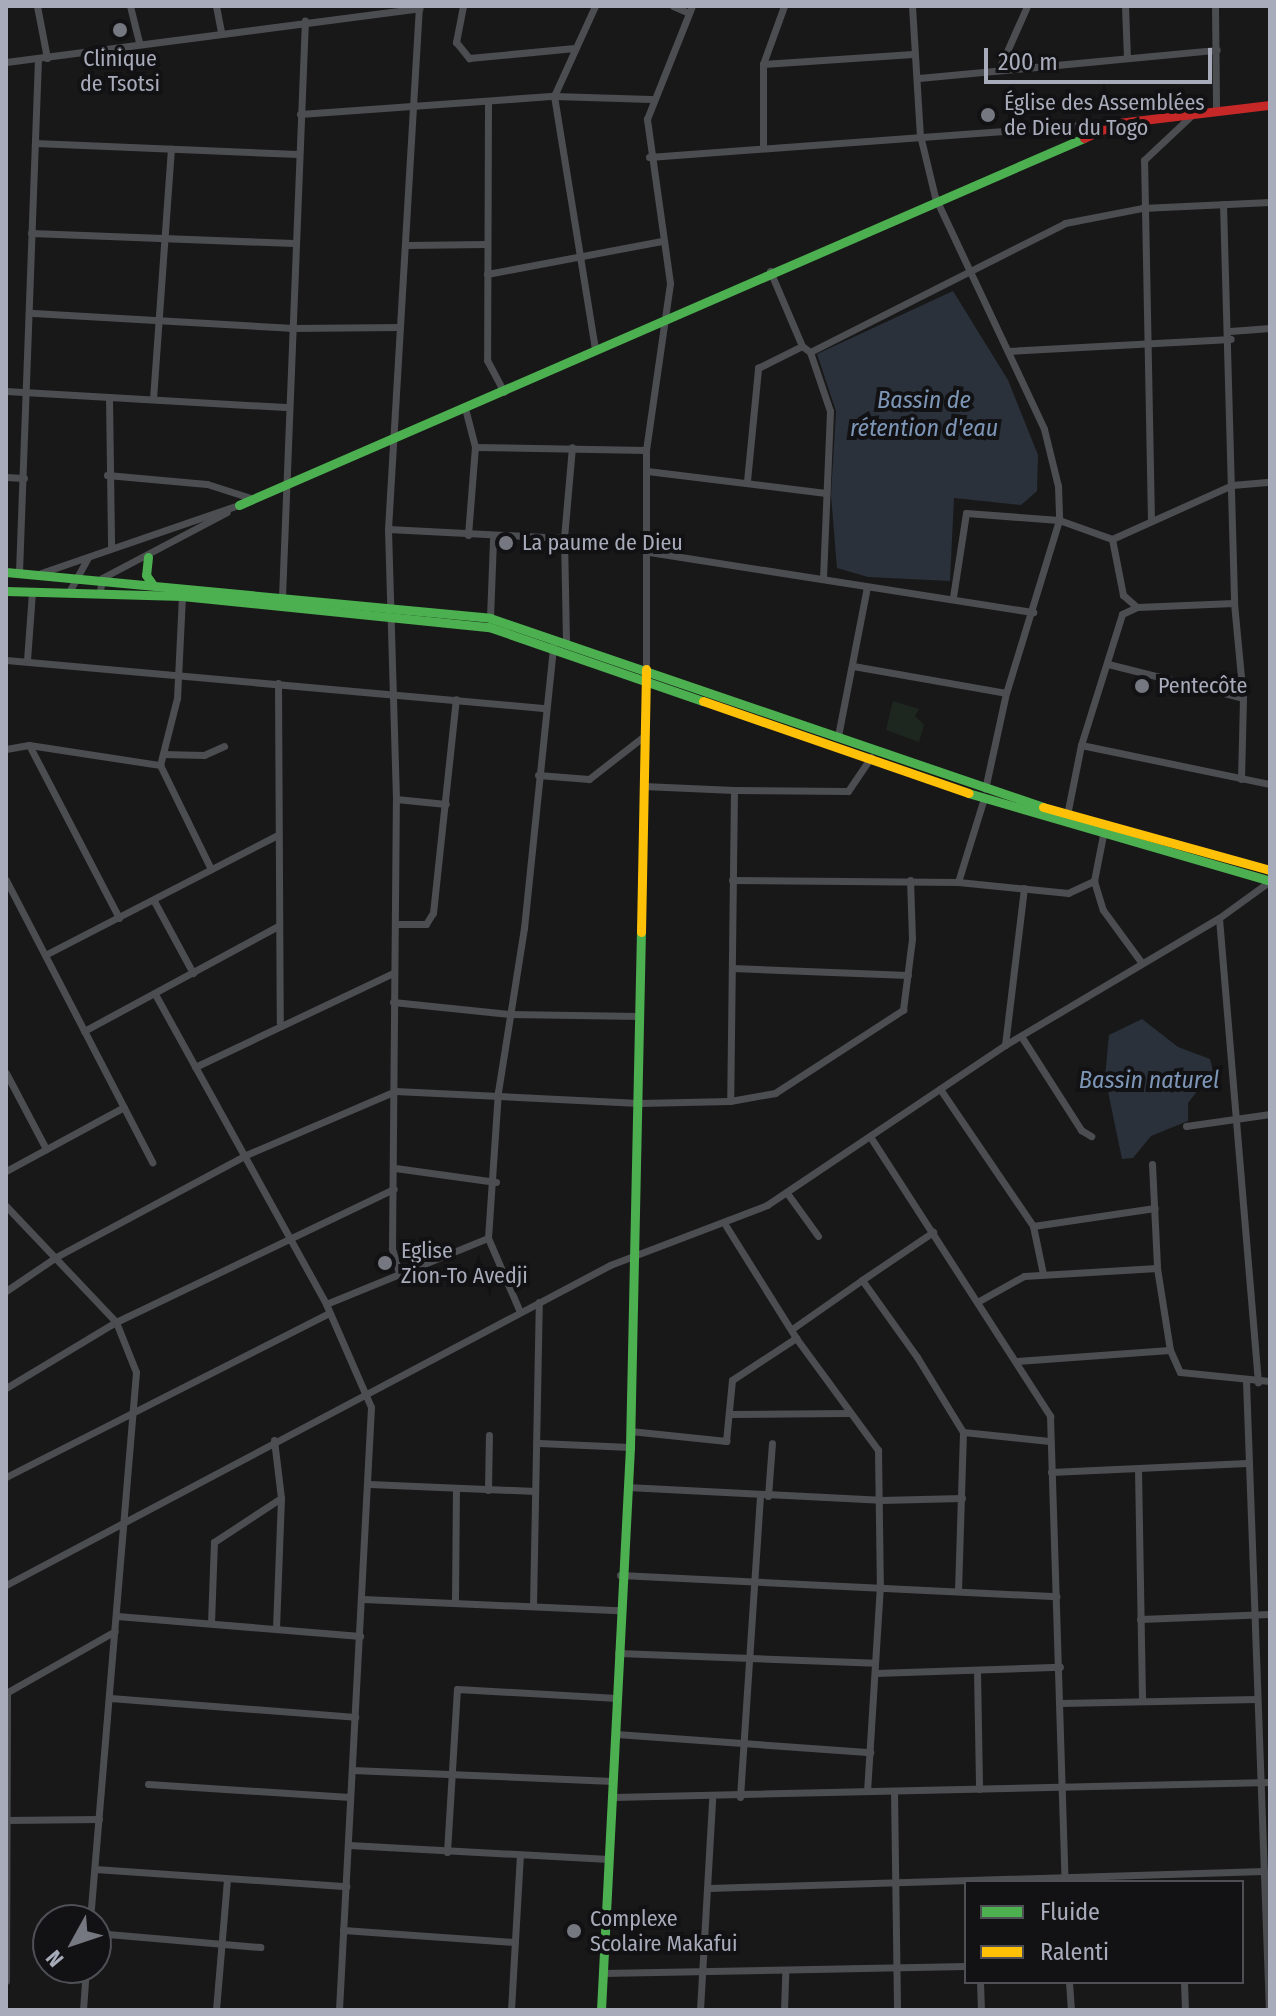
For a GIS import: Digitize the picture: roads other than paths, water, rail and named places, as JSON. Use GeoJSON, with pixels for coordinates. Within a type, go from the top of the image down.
{"type":"FeatureCollection","features":[{"type":"Feature","properties":{"kind":"main road"},"geometry":{"type":"LineString","coordinates":[[239,505],[282,483],[504,392],[935,197],[1118,123],[1195,111],[1270,105]]}},
{"type":"Feature","properties":{"kind":"main road"},"geometry":{"type":"LineString","coordinates":[[148,557],[146,575],[153,585]]}},
{"type":"Feature","properties":{"kind":"main road"},"geometry":{"type":"LineString","coordinates":[[6,572],[77,575],[282,597],[489,627],[838,736],[1103,835],[1270,881]]}},
{"type":"Feature","properties":{"kind":"main road"},"geometry":{"type":"LineString","coordinates":[[6,591],[100,591],[490,618],[566,641],[645,674],[871,757],[985,793],[1270,870]]}},
{"type":"Feature","properties":{"kind":"main road"},"geometry":{"type":"LineString","coordinates":[[601,2010],[616,1734],[620,1575],[630,1447],[645,674]]}},
{"type":"Feature","properties":{"kind":"street"},"geometry":{"type":"LineString","coordinates":[[19,572],[33,313],[31,233],[35,143],[43,58],[37,6]]}},
{"type":"Feature","properties":{"kind":"street"},"geometry":{"type":"LineString","coordinates":[[130,6],[139,43]]}},
{"type":"Feature","properties":{"kind":"street"},"geometry":{"type":"LineString","coordinates":[[216,6],[221,32]]}},
{"type":"Feature","properties":{"kind":"street"},"geometry":{"type":"LineString","coordinates":[[463,6],[456,42],[469,58],[575,48]]}},
{"type":"Feature","properties":{"kind":"street"},"geometry":{"type":"LineString","coordinates":[[595,6],[554,96],[595,349]]}},
{"type":"Feature","properties":{"kind":"street"},"geometry":{"type":"LineString","coordinates":[[645,674],[649,552],[646,450],[660,322],[670,295],[649,157],[651,99],[691,10],[673,6]]}},
{"type":"Feature","properties":{"kind":"street"},"geometry":{"type":"LineString","coordinates":[[763,147],[763,64],[784,6]]}},
{"type":"Feature","properties":{"kind":"street"},"geometry":{"type":"LineString","coordinates":[[912,6],[913,54],[919,78],[920,135],[935,197],[972,271],[1051,450],[1059,520],[1006,693],[985,793],[958,882]]}},
{"type":"Feature","properties":{"kind":"street"},"geometry":{"type":"LineString","coordinates":[[1000,67],[1027,6]]}},
{"type":"Feature","properties":{"kind":"street"},"geometry":{"type":"LineString","coordinates":[[1125,6],[1127,58]]}},
{"type":"Feature","properties":{"kind":"street"},"geometry":{"type":"LineString","coordinates":[[1215,6],[1216,109]]}},
{"type":"Feature","properties":{"kind":"street"},"geometry":{"type":"LineString","coordinates":[[6,62],[419,7],[388,529],[396,799],[392,1248],[399,1273]]}},
{"type":"Feature","properties":{"kind":"street"},"geometry":{"type":"LineString","coordinates":[[282,597],[282,483],[305,20]]}},
{"type":"Feature","properties":{"kind":"street"},"geometry":{"type":"LineString","coordinates":[[919,78],[1000,67],[1217,50]]}},
{"type":"Feature","properties":{"kind":"street"},"geometry":{"type":"LineString","coordinates":[[763,64],[913,54]]}},
{"type":"Feature","properties":{"kind":"street"},"geometry":{"type":"LineString","coordinates":[[300,114],[411,105],[488,104],[554,96],[651,99]]}},
{"type":"Feature","properties":{"kind":"street"},"geometry":{"type":"LineString","coordinates":[[488,104],[487,360],[504,392]]}},
{"type":"Feature","properties":{"kind":"street"},"geometry":{"type":"LineString","coordinates":[[1151,521],[1142,208],[1146,153],[1180,131],[1195,111]]}},
{"type":"Feature","properties":{"kind":"street"},"geometry":{"type":"LineString","coordinates":[[649,157],[1118,123]]}},
{"type":"Feature","properties":{"kind":"street"},"geometry":{"type":"LineString","coordinates":[[35,143],[298,154]]}},
{"type":"Feature","properties":{"kind":"street"},"geometry":{"type":"LineString","coordinates":[[153,399],[162,320],[163,235],[171,149]]}},
{"type":"Feature","properties":{"kind":"street"},"geometry":{"type":"LineString","coordinates":[[810,352],[1065,223],[1142,208],[1270,202]]}},
{"type":"Feature","properties":{"kind":"street"},"geometry":{"type":"LineString","coordinates":[[1223,204],[1231,335],[1234,603],[1243,698],[1241,779]]}},
{"type":"Feature","properties":{"kind":"street"},"geometry":{"type":"LineString","coordinates":[[31,233],[163,235],[294,243]]}},
{"type":"Feature","properties":{"kind":"street"},"geometry":{"type":"LineString","coordinates":[[487,274],[662,241]]}},
{"type":"Feature","properties":{"kind":"street"},"geometry":{"type":"LineString","coordinates":[[406,245],[486,244]]}},
{"type":"Feature","properties":{"kind":"street"},"geometry":{"type":"LineString","coordinates":[[770,271],[802,346],[810,352],[830,411],[823,577]]}},
{"type":"Feature","properties":{"kind":"street"},"geometry":{"type":"LineString","coordinates":[[33,313],[290,328],[400,327]]}},
{"type":"Feature","properties":{"kind":"street"},"geometry":{"type":"LineString","coordinates":[[1008,351],[1231,335],[1270,328]]}},
{"type":"Feature","properties":{"kind":"street"},"geometry":{"type":"LineString","coordinates":[[747,481],[758,368],[802,346]]}},
{"type":"Feature","properties":{"kind":"street"},"geometry":{"type":"LineString","coordinates":[[6,391],[286,407]]}},
{"type":"Feature","properties":{"kind":"street"},"geometry":{"type":"LineString","coordinates":[[109,397],[107,475],[111,548]]}},
{"type":"Feature","properties":{"kind":"street"},"geometry":{"type":"LineString","coordinates":[[465,408],[475,447],[468,535]]}},
{"type":"Feature","properties":{"kind":"street"},"geometry":{"type":"LineString","coordinates":[[475,447],[646,450]]}},
{"type":"Feature","properties":{"kind":"street"},"geometry":{"type":"LineString","coordinates":[[566,641],[564,538],[572,447]]}},
{"type":"Feature","properties":{"kind":"street"},"geometry":{"type":"LineString","coordinates":[[647,471],[826,493]]}},
{"type":"Feature","properties":{"kind":"street"},"geometry":{"type":"LineString","coordinates":[[107,475],[207,484],[251,498]]}},
{"type":"Feature","properties":{"kind":"street"},"geometry":{"type":"LineString","coordinates":[[6,477],[24,478]]}},
{"type":"Feature","properties":{"kind":"street"},"geometry":{"type":"LineString","coordinates":[[953,597],[966,513],[1059,520],[1112,539],[1232,485],[1270,482]]}},
{"type":"Feature","properties":{"kind":"street"},"geometry":{"type":"LineString","coordinates":[[41,573],[239,505]]}},
{"type":"Feature","properties":{"kind":"street"},"geometry":{"type":"LineString","coordinates":[[100,591],[102,578],[148,557],[239,505]]}},
{"type":"Feature","properties":{"kind":"street"},"geometry":{"type":"LineString","coordinates":[[388,529],[493,539],[564,538]]}},
{"type":"Feature","properties":{"kind":"street"},"geometry":{"type":"LineString","coordinates":[[490,618],[493,539]]}},
{"type":"Feature","properties":{"kind":"street"},"geometry":{"type":"LineString","coordinates":[[1067,815],[1081,745],[1122,614],[1123,595],[1112,539]]}},
{"type":"Feature","properties":{"kind":"street"},"geometry":{"type":"LineString","coordinates":[[649,552],[823,577],[867,587],[953,597],[1033,612]]}},
{"type":"Feature","properties":{"kind":"street"},"geometry":{"type":"LineString","coordinates":[[70,590],[88,558]]}},
{"type":"Feature","properties":{"kind":"street"},"geometry":{"type":"LineString","coordinates":[[838,736],[867,587]]}},
{"type":"Feature","properties":{"kind":"street"},"geometry":{"type":"LineString","coordinates":[[27,660],[32,592]]}},
{"type":"Feature","properties":{"kind":"street"},"geometry":{"type":"LineString","coordinates":[[1123,595],[1137,607]]}},
{"type":"Feature","properties":{"kind":"street"},"geometry":{"type":"LineString","coordinates":[[182,596],[175,678],[160,765],[211,869]]}},
{"type":"Feature","properties":{"kind":"street"},"geometry":{"type":"LineString","coordinates":[[1122,614],[1137,607],[1234,603]]}},
{"type":"Feature","properties":{"kind":"street"},"geometry":{"type":"LineString","coordinates":[[520,1312],[488,1238],[496,1182],[498,1092],[524,928],[543,708],[553,645]]}},
{"type":"Feature","properties":{"kind":"street"},"geometry":{"type":"LineString","coordinates":[[6,660],[175,678],[278,683],[543,708]]}},
{"type":"Feature","properties":{"kind":"street"},"geometry":{"type":"LineString","coordinates":[[1108,664],[1243,698]]}},
{"type":"Feature","properties":{"kind":"street"},"geometry":{"type":"LineString","coordinates":[[853,666],[1006,693]]}},
{"type":"Feature","properties":{"kind":"street"},"geometry":{"type":"LineString","coordinates":[[278,683],[280,1022]]}},
{"type":"Feature","properties":{"kind":"street"},"geometry":{"type":"LineString","coordinates":[[396,924],[426,924],[433,913],[456,699]]}},
{"type":"Feature","properties":{"kind":"street"},"geometry":{"type":"LineString","coordinates":[[538,775],[589,779],[644,736]]}},
{"type":"Feature","properties":{"kind":"street"},"geometry":{"type":"LineString","coordinates":[[6,749],[29,745],[160,765]]}},
{"type":"Feature","properties":{"kind":"street"},"geometry":{"type":"LineString","coordinates":[[29,745],[119,918]]}},
{"type":"Feature","properties":{"kind":"street"},"geometry":{"type":"LineString","coordinates":[[1081,745],[1270,784]]}},
{"type":"Feature","properties":{"kind":"street"},"geometry":{"type":"LineString","coordinates":[[163,754],[204,755],[224,746]]}},
{"type":"Feature","properties":{"kind":"street"},"geometry":{"type":"LineString","coordinates":[[643,786],[848,791],[871,757]]}},
{"type":"Feature","properties":{"kind":"street"},"geometry":{"type":"LineString","coordinates":[[730,1101],[734,790]]}},
{"type":"Feature","properties":{"kind":"street"},"geometry":{"type":"LineString","coordinates":[[396,799],[446,804]]}},
{"type":"Feature","properties":{"kind":"street"},"geometry":{"type":"LineString","coordinates":[[45,955],[277,835]]}},
{"type":"Feature","properties":{"kind":"street"},"geometry":{"type":"LineString","coordinates":[[1103,835],[1094,881],[1103,910],[1141,962]]}},
{"type":"Feature","properties":{"kind":"street"},"geometry":{"type":"LineString","coordinates":[[6,880],[152,1162]]}},
{"type":"Feature","properties":{"kind":"street"},"geometry":{"type":"LineString","coordinates":[[732,880],[910,880],[1068,893],[1094,881]]}},
{"type":"Feature","properties":{"kind":"street"},"geometry":{"type":"LineString","coordinates":[[6,1291],[56,1257],[246,1155],[395,1091],[498,1092],[639,1103],[730,1101],[781,1090],[896,1017],[907,1003],[910,880]]}},
{"type":"Feature","properties":{"kind":"street"},"geometry":{"type":"LineString","coordinates":[[6,1585],[539,1302],[632,1257],[726,1226],[787,1193],[1005,1045],[1219,918],[1270,881]]}},
{"type":"Feature","properties":{"kind":"street"},"geometry":{"type":"LineString","coordinates":[[1005,1045],[1024,888]]}},
{"type":"Feature","properties":{"kind":"street"},"geometry":{"type":"LineString","coordinates":[[154,901],[193,973]]}},
{"type":"Feature","properties":{"kind":"street"},"geometry":{"type":"LineString","coordinates":[[1219,918],[1232,1119],[1258,1382]]}},
{"type":"Feature","properties":{"kind":"street"},"geometry":{"type":"LineString","coordinates":[[84,1031],[278,926]]}},
{"type":"Feature","properties":{"kind":"street"},"geometry":{"type":"LineString","coordinates":[[732,968],[908,975]]}},
{"type":"Feature","properties":{"kind":"street"},"geometry":{"type":"LineString","coordinates":[[195,1067],[280,1022],[393,973]]}},
{"type":"Feature","properties":{"kind":"street"},"geometry":{"type":"LineString","coordinates":[[155,994],[246,1155],[368,1392],[369,1484],[339,2010]]}},
{"type":"Feature","properties":{"kind":"street"},"geometry":{"type":"LineString","coordinates":[[393,1002],[509,1014],[639,1016]]}},
{"type":"Feature","properties":{"kind":"street"},"geometry":{"type":"LineString","coordinates":[[1021,1036],[1081,1130],[1091,1136]]}},
{"type":"Feature","properties":{"kind":"street"},"geometry":{"type":"LineString","coordinates":[[6,1073],[46,1149]]}},
{"type":"Feature","properties":{"kind":"street"},"geometry":{"type":"LineString","coordinates":[[940,1089],[1033,1226],[1043,1274]]}},
{"type":"Feature","properties":{"kind":"street"},"geometry":{"type":"LineString","coordinates":[[6,1171],[124,1107]]}},
{"type":"Feature","properties":{"kind":"street"},"geometry":{"type":"LineString","coordinates":[[1186,1126],[1270,1114]]}},
{"type":"Feature","properties":{"kind":"street"},"geometry":{"type":"LineString","coordinates":[[871,1138],[1048,1408],[1066,1787],[1066,1878]]}},
{"type":"Feature","properties":{"kind":"street"},"geometry":{"type":"LineString","coordinates":[[1152,1164],[1157,1268],[1170,1350],[1180,1372],[1270,1381]]}},
{"type":"Feature","properties":{"kind":"street"},"geometry":{"type":"LineString","coordinates":[[395,1168],[496,1182]]}},
{"type":"Feature","properties":{"kind":"street"},"geometry":{"type":"LineString","coordinates":[[6,1388],[116,1322],[394,1189]]}},
{"type":"Feature","properties":{"kind":"street"},"geometry":{"type":"LineString","coordinates":[[787,1193],[818,1236]]}},
{"type":"Feature","properties":{"kind":"street"},"geometry":{"type":"LineString","coordinates":[[6,1206],[116,1322],[136,1372],[137,1408],[124,1522],[92,1904]]}},
{"type":"Feature","properties":{"kind":"street"},"geometry":{"type":"LineString","coordinates":[[1033,1226],[1155,1208]]}},
{"type":"Feature","properties":{"kind":"street"},"geometry":{"type":"LineString","coordinates":[[726,1226],[796,1338],[878,1450],[880,1585],[867,1791]]}},
{"type":"Feature","properties":{"kind":"street"},"geometry":{"type":"LineString","coordinates":[[792,1329],[933,1232]]}},
{"type":"Feature","properties":{"kind":"street"},"geometry":{"type":"LineString","coordinates":[[6,1477],[327,1308],[399,1273],[488,1238]]}},
{"type":"Feature","properties":{"kind":"street"},"geometry":{"type":"LineString","coordinates":[[979,1301],[1024,1276],[1157,1268]]}},
{"type":"Feature","properties":{"kind":"street"},"geometry":{"type":"LineString","coordinates":[[862,1280],[963,1432],[958,1589]]}},
{"type":"Feature","properties":{"kind":"street"},"geometry":{"type":"LineString","coordinates":[[533,1606],[539,1443],[539,1302]]}},
{"type":"Feature","properties":{"kind":"street"},"geometry":{"type":"LineString","coordinates":[[630,1431],[726,1441],[736,1376],[796,1338]]}},
{"type":"Feature","properties":{"kind":"street"},"geometry":{"type":"LineString","coordinates":[[1017,1361],[1170,1350]]}},
{"type":"Feature","properties":{"kind":"street"},"geometry":{"type":"LineString","coordinates":[[1246,1381],[1269,2010]]}},
{"type":"Feature","properties":{"kind":"street"},"geometry":{"type":"LineString","coordinates":[[732,1414],[848,1413]]}},
{"type":"Feature","properties":{"kind":"street"},"geometry":{"type":"LineString","coordinates":[[963,1432],[1050,1441]]}},
{"type":"Feature","properties":{"kind":"street"},"geometry":{"type":"LineString","coordinates":[[488,1490],[489,1435]]}},
{"type":"Feature","properties":{"kind":"street"},"geometry":{"type":"LineString","coordinates":[[274,1440],[281,1498],[276,1628]]}},
{"type":"Feature","properties":{"kind":"street"},"geometry":{"type":"LineString","coordinates":[[539,1443],[630,1447]]}},
{"type":"Feature","properties":{"kind":"street"},"geometry":{"type":"LineString","coordinates":[[740,1797],[754,1581],[772,1443]]}},
{"type":"Feature","properties":{"kind":"street"},"geometry":{"type":"LineString","coordinates":[[1051,1472],[1247,1463]]}},
{"type":"Feature","properties":{"kind":"street"},"geometry":{"type":"LineString","coordinates":[[1138,1469],[1142,1701]]}},
{"type":"Feature","properties":{"kind":"street"},"geometry":{"type":"LineString","coordinates":[[369,1484],[535,1491]]}},
{"type":"Feature","properties":{"kind":"street"},"geometry":{"type":"LineString","coordinates":[[627,1487],[880,1500],[962,1498]]}},
{"type":"Feature","properties":{"kind":"street"},"geometry":{"type":"LineString","coordinates":[[455,1600],[456,1489]]}},
{"type":"Feature","properties":{"kind":"street"},"geometry":{"type":"LineString","coordinates":[[211,1623],[214,1542],[281,1498]]}},
{"type":"Feature","properties":{"kind":"street"},"geometry":{"type":"LineString","coordinates":[[620,1575],[880,1585],[1056,1596]]}},
{"type":"Feature","properties":{"kind":"street"},"geometry":{"type":"LineString","coordinates":[[363,1599],[455,1600],[619,1610]]}},
{"type":"Feature","properties":{"kind":"street"},"geometry":{"type":"LineString","coordinates":[[1140,1619],[1270,1614]]}},
{"type":"Feature","properties":{"kind":"street"},"geometry":{"type":"LineString","coordinates":[[117,1616],[360,1636]]}},
{"type":"Feature","properties":{"kind":"street"},"geometry":{"type":"LineString","coordinates":[[6,1981],[6,1693],[115,1631]]}},
{"type":"Feature","properties":{"kind":"street"},"geometry":{"type":"LineString","coordinates":[[618,1653],[875,1663]]}},
{"type":"Feature","properties":{"kind":"street"},"geometry":{"type":"LineString","coordinates":[[875,1673],[1060,1667]]}},
{"type":"Feature","properties":{"kind":"street"},"geometry":{"type":"LineString","coordinates":[[977,1670],[979,1789]]}},
{"type":"Feature","properties":{"kind":"street"},"geometry":{"type":"LineString","coordinates":[[447,1852],[454,1693],[460,1687],[617,1698]]}},
{"type":"Feature","properties":{"kind":"street"},"geometry":{"type":"LineString","coordinates":[[110,1698],[355,1717]]}},
{"type":"Feature","properties":{"kind":"street"},"geometry":{"type":"LineString","coordinates":[[1061,1703],[1256,1699]]}},
{"type":"Feature","properties":{"kind":"street"},"geometry":{"type":"LineString","coordinates":[[616,1734],[744,1746],[870,1752]]}},
{"type":"Feature","properties":{"kind":"street"},"geometry":{"type":"LineString","coordinates":[[352,1770],[613,1781]]}},
{"type":"Feature","properties":{"kind":"street"},"geometry":{"type":"LineString","coordinates":[[613,1797],[712,1799],[867,1791],[1270,1782]]}},
{"type":"Feature","properties":{"kind":"street"},"geometry":{"type":"LineString","coordinates":[[148,1784],[350,1797]]}},
{"type":"Feature","properties":{"kind":"street"},"geometry":{"type":"LineString","coordinates":[[894,1791],[897,2010]]}},
{"type":"Feature","properties":{"kind":"street"},"geometry":{"type":"LineString","coordinates":[[700,2010],[712,1799]]}},
{"type":"Feature","properties":{"kind":"street"},"geometry":{"type":"LineString","coordinates":[[7,1820],[99,1819]]}},
{"type":"Feature","properties":{"kind":"street"},"geometry":{"type":"LineString","coordinates":[[349,1845],[609,1859]]}},
{"type":"Feature","properties":{"kind":"street"},"geometry":{"type":"LineString","coordinates":[[511,2010],[520,1856]]}},
{"type":"Feature","properties":{"kind":"street"},"geometry":{"type":"LineString","coordinates":[[95,1869],[346,1886]]}},
{"type":"Feature","properties":{"kind":"street"},"geometry":{"type":"LineString","coordinates":[[998,1880],[1264,1871]]}},
{"type":"Feature","properties":{"kind":"street"},"geometry":{"type":"LineString","coordinates":[[1180,1872],[1180,1880]]}},
{"type":"Feature","properties":{"kind":"street"},"geometry":{"type":"LineString","coordinates":[[216,2010],[219,1944],[227,1879]]}},
{"type":"Feature","properties":{"kind":"street"},"geometry":{"type":"LineString","coordinates":[[709,1888],[964,1881]]}},
{"type":"Feature","properties":{"kind":"street"},"geometry":{"type":"LineString","coordinates":[[343,1930],[515,1942]]}},
{"type":"Feature","properties":{"kind":"street"},"geometry":{"type":"LineString","coordinates":[[112,1934],[260,1947]]}},
{"type":"Feature","properties":{"kind":"street"},"geometry":{"type":"LineString","coordinates":[[603,1973],[896,1971],[964,1966]]}},
{"type":"Feature","properties":{"kind":"street"},"geometry":{"type":"LineString","coordinates":[[784,2010],[785,1973]]}},
{"type":"Feature","properties":{"kind":"street"},"geometry":{"type":"LineString","coordinates":[[83,2010],[85,1984]]}},
{"type":"Feature","properties":{"kind":"street"},"geometry":{"type":"LineString","coordinates":[[980,1984],[981,2010]]}},
{"type":"Feature","properties":{"kind":"street"},"geometry":{"type":"LineString","coordinates":[[1069,1984],[1071,2010]]}},
{"type":"Feature","properties":{"kind":"street"},"geometry":{"type":"LineString","coordinates":[[1184,1984],[1185,2010]]}},
{"type":"Feature","properties":{"kind":"water","name":"Bassin de rétention d'eau"},"geometry":{"type":"Polygon","coordinates":[[[953,291],[1008,380],[1038,455],[1037,491],[1021,505],[954,498],[950,581],[868,577],[837,568],[831,495],[836,411],[817,354],[953,291]]]}},
{"type":"Feature","properties":{"kind":"water","name":"Bassin naturel"},"geometry":{"type":"Polygon","coordinates":[[[1142,1019],[1178,1047],[1210,1059],[1213,1071],[1188,1103],[1188,1121],[1151,1136],[1133,1158],[1122,1159],[1105,1077],[1109,1035],[1142,1019]]]}},
{"type":"Feature","properties":{"kind":"place","name":"Clinique de Tsotsi"},"geometry":{"type":"Point","coordinates":[120,30]}},
{"type":"Feature","properties":{"kind":"place","name":"Église des Assemblées de Dieu du Togo"},"geometry":{"type":"Point","coordinates":[988,115]}},
{"type":"Feature","properties":{"kind":"place","name":"La paume de Dieu"},"geometry":{"type":"Point","coordinates":[506,543]}},
{"type":"Feature","properties":{"kind":"place","name":"Pentecôte"},"geometry":{"type":"Point","coordinates":[1142,686]}},
{"type":"Feature","properties":{"kind":"place","name":"Eglise Zion-To Avedji"},"geometry":{"type":"Point","coordinates":[385,1263]}},
{"type":"Feature","properties":{"kind":"place","name":"Complexe Scolaire Makafui"},"geometry":{"type":"Point","coordinates":[574,1931]}}]}
